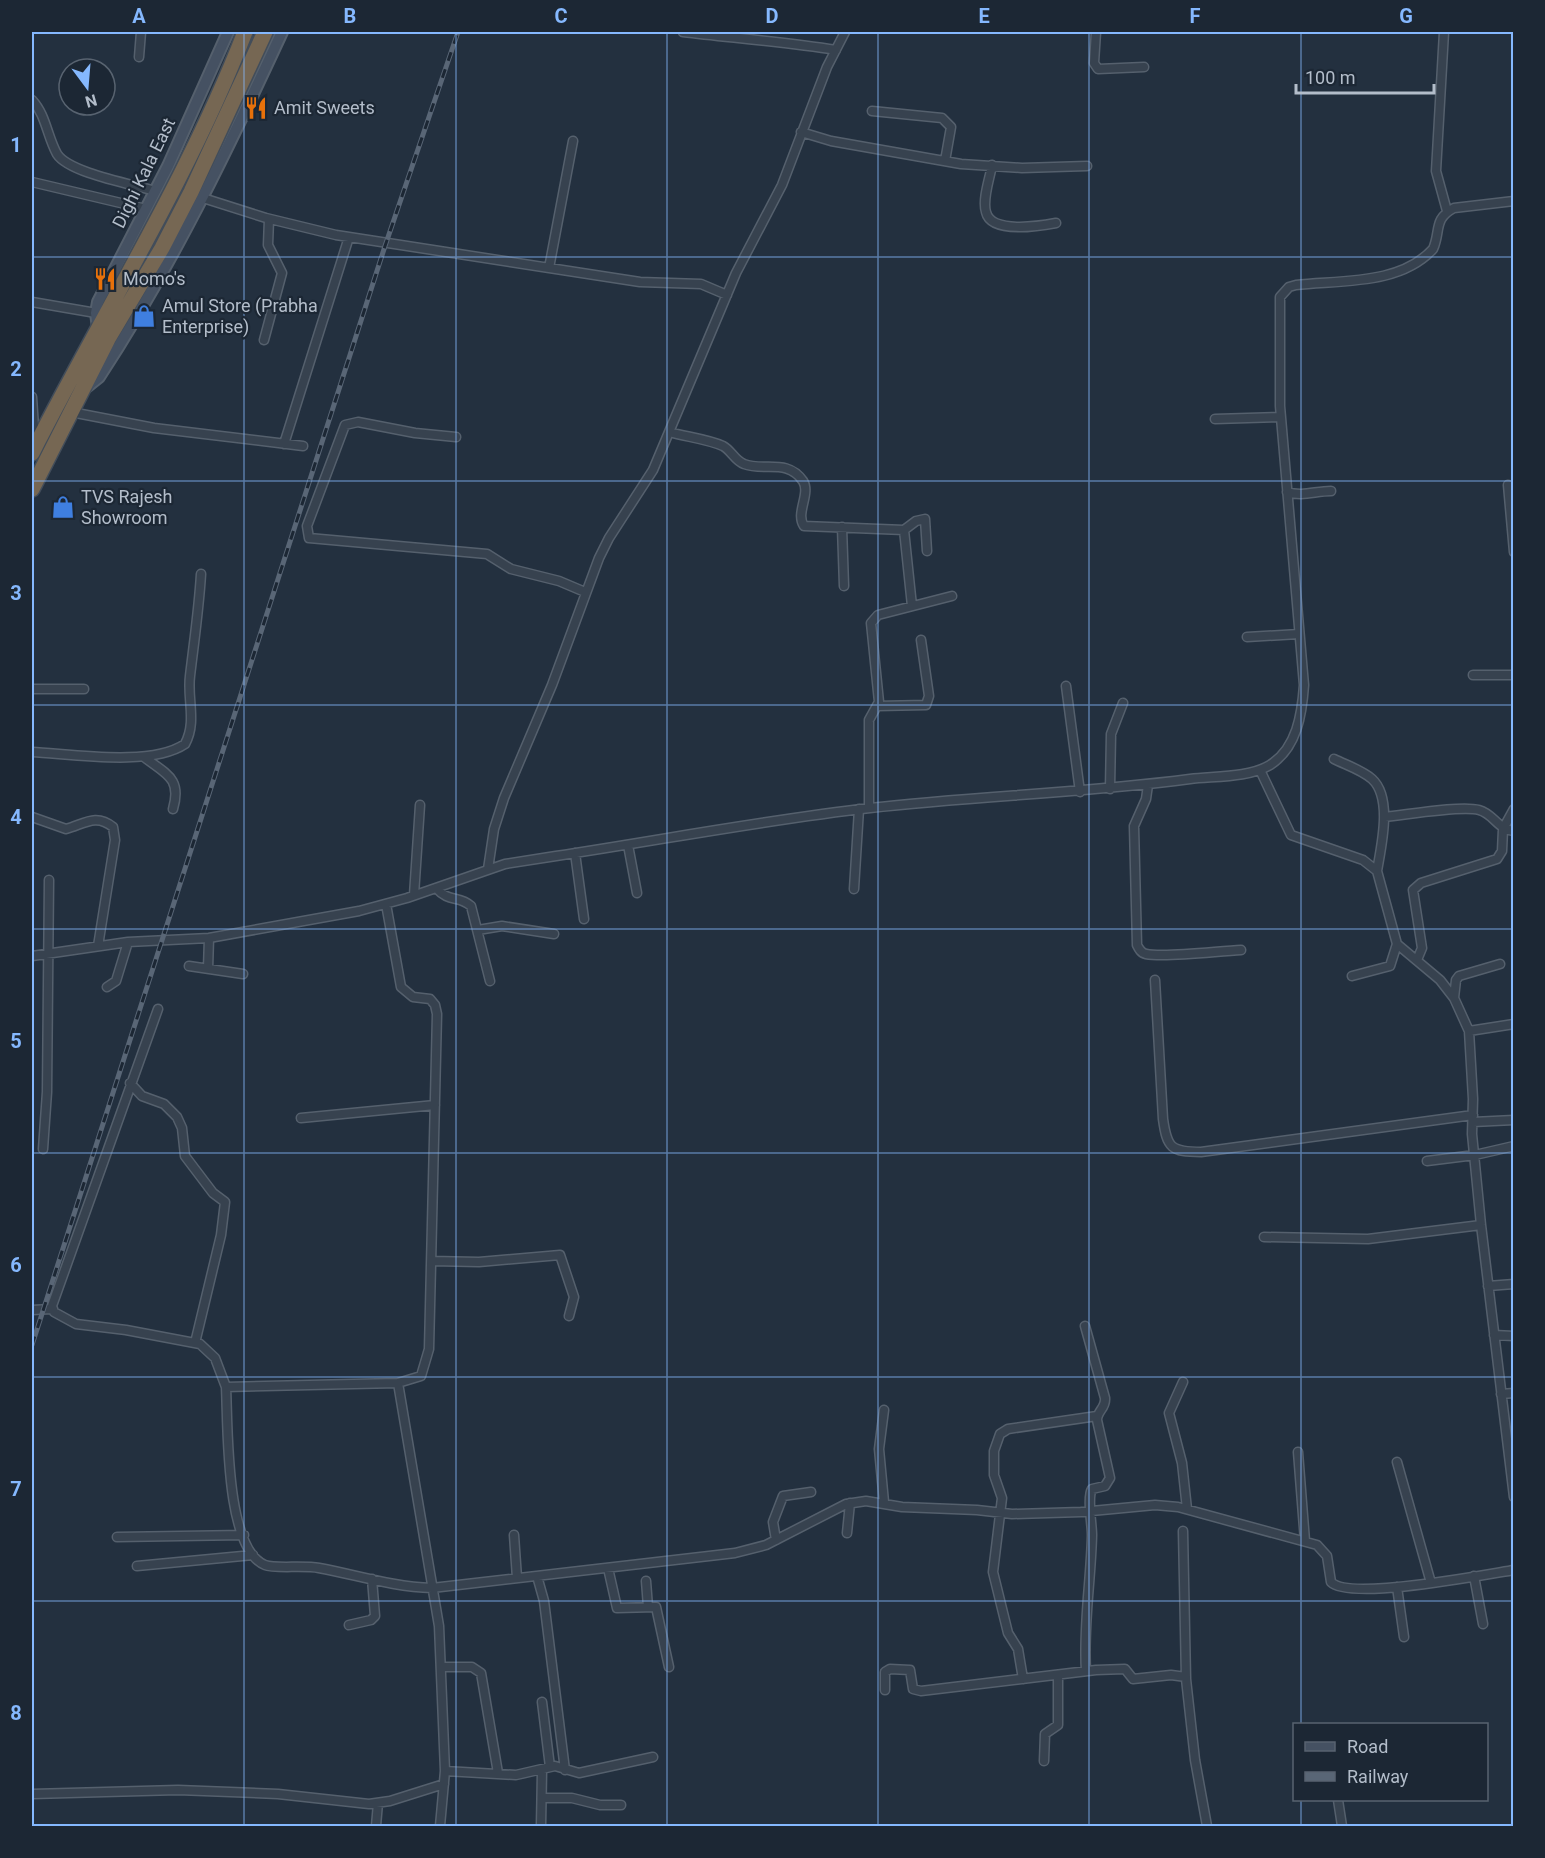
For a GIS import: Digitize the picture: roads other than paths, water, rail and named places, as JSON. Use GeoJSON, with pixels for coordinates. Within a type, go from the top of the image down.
{"type":"FeatureCollection","features":[{"type":"Feature","properties":{"kind":"highway"},"geometry":{"type":"LineString","coordinates":[[33,450],[149,237],[214,103],[245,32]]}},
{"type":"Feature","properties":{"kind":"highway"},"geometry":{"type":"LineString","coordinates":[[32,489],[108,339],[162,248],[212,149],[265,32]]}},
{"type":"Feature","properties":{"kind":"street"},"geometry":{"type":"LineString","coordinates":[[139,57],[141,32]]}},
{"type":"Feature","properties":{"kind":"street","name":"Dighi Kala East"},"geometry":{"type":"LineString","coordinates":[[98,328],[96,313],[98,302],[155,191],[228,32]]}},
{"type":"Feature","properties":{"kind":"street"},"geometry":{"type":"LineString","coordinates":[[80,393],[99,377],[165,270],[203,198],[282,32]]}},
{"type":"Feature","properties":{"kind":"street"},"geometry":{"type":"LineString","coordinates":[[683,32],[749,40],[775,40],[836,50]]}},
{"type":"Feature","properties":{"kind":"street"},"geometry":{"type":"LineString","coordinates":[[488,869],[494,829],[504,798],[552,685],[585,592],[609,538],[653,470],[746,252],[782,185],[801,132],[845,32]]}},
{"type":"Feature","properties":{"kind":"street"},"geometry":{"type":"LineString","coordinates":[[1096,32],[1094,63],[1098,69],[1144,67]]}},
{"type":"Feature","properties":{"kind":"street"},"geometry":{"type":"LineString","coordinates":[[1443,32],[1436,171],[1447,212]]}},
{"type":"Feature","properties":{"kind":"street"},"geometry":{"type":"LineString","coordinates":[[32,100],[43,117],[56,152],[67,164],[155,191]]}},
{"type":"Feature","properties":{"kind":"street"},"geometry":{"type":"LineString","coordinates":[[872,111],[942,118],[948,121],[951,127],[945,161]]}},
{"type":"Feature","properties":{"kind":"street"},"geometry":{"type":"LineString","coordinates":[[801,132],[831,141],[945,161],[1035,168],[1087,166]]}},
{"type":"Feature","properties":{"kind":"street"},"geometry":{"type":"LineString","coordinates":[[549,268],[573,141]]}},
{"type":"Feature","properties":{"kind":"street"},"geometry":{"type":"LineString","coordinates":[[992,165],[985,207],[988,217],[994,222],[1019,227],[1056,223]]}},
{"type":"Feature","properties":{"kind":"street"},"geometry":{"type":"LineString","coordinates":[[32,182],[146,209]]}},
{"type":"Feature","properties":{"kind":"street"},"geometry":{"type":"LineString","coordinates":[[203,198],[269,219],[349,237],[640,282],[700,284],[728,295]]}},
{"type":"Feature","properties":{"kind":"street"},"geometry":{"type":"LineString","coordinates":[[32,956],[128,942],[209,938],[386,904],[488,869],[574,853],[859,809],[1080,792],[1260,770],[1287,751],[1298,724],[1304,685],[1281,417],[1278,305],[1283,291],[1296,285],[1384,276],[1409,268],[1433,249],[1439,221],[1447,212],[1454,208],[1514,201]]}},
{"type":"Feature","properties":{"kind":"street"},"geometry":{"type":"LineString","coordinates":[[264,340],[282,273],[268,245],[269,219]]}},
{"type":"Feature","properties":{"kind":"street"},"geometry":{"type":"LineString","coordinates":[[284,444],[349,237]]}},
{"type":"Feature","properties":{"kind":"street"},"geometry":{"type":"LineString","coordinates":[[32,302],[96,313]]}},
{"type":"Feature","properties":{"kind":"street"},"geometry":{"type":"LineString","coordinates":[[32,398],[33,450]]}},
{"type":"Feature","properties":{"kind":"street"},"geometry":{"type":"LineString","coordinates":[[71,412],[154,428],[303,446]]}},
{"type":"Feature","properties":{"kind":"street"},"geometry":{"type":"LineString","coordinates":[[1215,419],[1281,417]]}},
{"type":"Feature","properties":{"kind":"street"},"geometry":{"type":"LineString","coordinates":[[456,437],[415,433],[357,422],[345,425],[307,526],[309,538],[487,554],[511,569],[559,581],[585,592]]}},
{"type":"Feature","properties":{"kind":"street"},"geometry":{"type":"LineString","coordinates":[[669,432],[724,447],[741,463],[758,466],[772,465],[792,471],[802,480],[805,487],[801,515],[804,526],[904,530],[916,521],[924,519],[927,551]]}},
{"type":"Feature","properties":{"kind":"street"},"geometry":{"type":"LineString","coordinates":[[1508,485],[1514,552]]}},
{"type":"Feature","properties":{"kind":"street"},"geometry":{"type":"LineString","coordinates":[[1287,492],[1301,496],[1312,492],[1331,491]]}},
{"type":"Feature","properties":{"kind":"street"},"geometry":{"type":"LineString","coordinates":[[842,527],[844,586]]}},
{"type":"Feature","properties":{"kind":"street"},"geometry":{"type":"LineString","coordinates":[[904,530],[912,606]]}},
{"type":"Feature","properties":{"kind":"street"},"geometry":{"type":"LineString","coordinates":[[32,752],[144,757],[177,749],[184,744],[191,730],[190,673],[197,635],[201,574]]}},
{"type":"Feature","properties":{"kind":"street"},"geometry":{"type":"LineString","coordinates":[[869,808],[869,720],[878,706],[879,697],[871,623],[878,615],[952,596]]}},
{"type":"Feature","properties":{"kind":"street"},"geometry":{"type":"LineString","coordinates":[[1247,637],[1299,634]]}},
{"type":"Feature","properties":{"kind":"street"},"geometry":{"type":"LineString","coordinates":[[878,706],[926,705],[929,696],[921,640]]}},
{"type":"Feature","properties":{"kind":"street"},"geometry":{"type":"LineString","coordinates":[[1473,675],[1514,675]]}},
{"type":"Feature","properties":{"kind":"street"},"geometry":{"type":"LineString","coordinates":[[1066,686],[1080,792]]}},
{"type":"Feature","properties":{"kind":"street"},"geometry":{"type":"LineString","coordinates":[[32,689],[84,689]]}},
{"type":"Feature","properties":{"kind":"street"},"geometry":{"type":"LineString","coordinates":[[1110,789],[1111,734],[1123,703]]}},
{"type":"Feature","properties":{"kind":"street"},"geometry":{"type":"LineString","coordinates":[[144,757],[175,783],[177,792],[173,808]]}},
{"type":"Feature","properties":{"kind":"street"},"geometry":{"type":"LineString","coordinates":[[1334,759],[1374,781],[1378,787],[1385,817],[1377,871],[1397,944],[1390,966],[1384,970],[1352,976]]}},
{"type":"Feature","properties":{"kind":"street"},"geometry":{"type":"LineString","coordinates":[[1260,770],[1291,835],[1363,860],[1377,871]]}},
{"type":"Feature","properties":{"kind":"street"},"geometry":{"type":"LineString","coordinates":[[1148,785],[1146,799],[1134,826],[1137,945],[1140,951],[1145,954],[1160,954],[1241,950]]}},
{"type":"Feature","properties":{"kind":"street"},"geometry":{"type":"LineString","coordinates":[[414,895],[420,805]]}},
{"type":"Feature","properties":{"kind":"street"},"geometry":{"type":"LineString","coordinates":[[854,889],[859,809]]}},
{"type":"Feature","properties":{"kind":"street"},"geometry":{"type":"LineString","coordinates":[[1385,817],[1472,809],[1487,813],[1503,830],[1514,831]]}},
{"type":"Feature","properties":{"kind":"street"},"geometry":{"type":"LineString","coordinates":[[1417,960],[1422,948],[1413,890],[1421,883],[1497,859],[1502,851],[1503,830],[1514,809]]}},
{"type":"Feature","properties":{"kind":"street"},"geometry":{"type":"LineString","coordinates":[[32,817],[66,829],[89,820],[96,820],[113,827],[115,840],[98,946]]}},
{"type":"Feature","properties":{"kind":"street"},"geometry":{"type":"LineString","coordinates":[[628,845],[638,892]]}},
{"type":"Feature","properties":{"kind":"street"},"geometry":{"type":"LineString","coordinates":[[574,853],[584,919]]}},
{"type":"Feature","properties":{"kind":"street"},"geometry":{"type":"LineString","coordinates":[[42,1149],[47,1092],[49,880]]}},
{"type":"Feature","properties":{"kind":"street"},"geometry":{"type":"LineString","coordinates":[[436,888],[444,897],[466,901],[471,906],[490,981]]}},
{"type":"Feature","properties":{"kind":"street"},"geometry":{"type":"LineString","coordinates":[[226,1387],[398,1383],[414,1380],[425,1369],[429,1349],[438,1065],[435,1005],[430,999],[413,997],[401,987],[386,904]]}},
{"type":"Feature","properties":{"kind":"street"},"geometry":{"type":"LineString","coordinates":[[478,930],[502,926],[554,934]]}},
{"type":"Feature","properties":{"kind":"street"},"geometry":{"type":"LineString","coordinates":[[208,969],[209,938]]}},
{"type":"Feature","properties":{"kind":"street"},"geometry":{"type":"LineString","coordinates":[[107,987],[116,981],[128,942]]}},
{"type":"Feature","properties":{"kind":"street"},"geometry":{"type":"LineString","coordinates":[[1397,944],[1440,980],[1454,998],[1469,1031],[1481,1225],[1514,1497]]}},
{"type":"Feature","properties":{"kind":"street"},"geometry":{"type":"LineString","coordinates":[[1454,998],[1456,980],[1459,976],[1500,964]]}},
{"type":"Feature","properties":{"kind":"street"},"geometry":{"type":"LineString","coordinates":[[189,966],[243,974]]}},
{"type":"Feature","properties":{"kind":"street"},"geometry":{"type":"LineString","coordinates":[[1155,980],[1162,1119],[1166,1138],[1172,1148],[1182,1152],[1201,1152],[1473,1119],[1514,1120]]}},
{"type":"Feature","properties":{"kind":"street"},"geometry":{"type":"LineString","coordinates":[[52,1309],[158,1009]]}},
{"type":"Feature","properties":{"kind":"street"},"geometry":{"type":"LineString","coordinates":[[1469,1031],[1514,1024]]}},
{"type":"Feature","properties":{"kind":"street"},"geometry":{"type":"LineString","coordinates":[[130,1083],[142,1096],[164,1104],[177,1117],[182,1128],[185,1156],[213,1193],[225,1202],[221,1235],[195,1343]]}},
{"type":"Feature","properties":{"kind":"street"},"geometry":{"type":"LineString","coordinates":[[301,1118],[435,1105]]}},
{"type":"Feature","properties":{"kind":"street"},"geometry":{"type":"LineString","coordinates":[[1427,1161],[1475,1155],[1514,1146]]}},
{"type":"Feature","properties":{"kind":"street"},"geometry":{"type":"LineString","coordinates":[[1264,1237],[1368,1239],[1481,1225]]}},
{"type":"Feature","properties":{"kind":"street"},"geometry":{"type":"LineString","coordinates":[[432,1261],[479,1262],[560,1255],[574,1297],[569,1316]]}},
{"type":"Feature","properties":{"kind":"street"},"geometry":{"type":"LineString","coordinates":[[1488,1286],[1514,1284]]}},
{"type":"Feature","properties":{"kind":"street"},"geometry":{"type":"LineString","coordinates":[[32,1311],[52,1309],[61,1317],[76,1324],[126,1330],[195,1343],[207,1349],[215,1358],[226,1387],[232,1500],[253,1555],[268,1567],[306,1565],[397,1586],[432,1588],[735,1553],[776,1540],[825,1512],[850,1503],[866,1501],[884,1502],[902,1507],[1001,1513],[1092,1511],[1155,1505],[1187,1509],[1317,1545],[1327,1556],[1330,1582],[1335,1587],[1366,1590],[1514,1570]]}},
{"type":"Feature","properties":{"kind":"street"},"geometry":{"type":"LineString","coordinates":[[1023,1679],[1018,1649],[1008,1634],[993,1572],[1002,1494],[994,1475],[994,1451],[1000,1434],[1016,1427],[1097,1416],[1105,1407],[1106,1398],[1085,1326]]}},
{"type":"Feature","properties":{"kind":"street"},"geometry":{"type":"LineString","coordinates":[[1494,1335],[1514,1336]]}},
{"type":"Feature","properties":{"kind":"street"},"geometry":{"type":"LineString","coordinates":[[1183,1382],[1168,1413],[1182,1463],[1187,1509]]}},
{"type":"Feature","properties":{"kind":"street"},"geometry":{"type":"LineString","coordinates":[[398,1383],[439,1626],[445,1771],[440,1827]]}},
{"type":"Feature","properties":{"kind":"street"},"geometry":{"type":"LineString","coordinates":[[1501,1394],[1514,1393]]}},
{"type":"Feature","properties":{"kind":"street"},"geometry":{"type":"LineString","coordinates":[[884,1410],[879,1449],[884,1502]]}},
{"type":"Feature","properties":{"kind":"street"},"geometry":{"type":"LineString","coordinates":[[1086,1671],[1092,1511],[1090,1492],[1105,1486],[1110,1478],[1097,1416]]}},
{"type":"Feature","properties":{"kind":"street"},"geometry":{"type":"LineString","coordinates":[[1298,1452],[1305,1541]]}},
{"type":"Feature","properties":{"kind":"street"},"geometry":{"type":"LineString","coordinates":[[1397,1462],[1431,1582]]}},
{"type":"Feature","properties":{"kind":"street"},"geometry":{"type":"LineString","coordinates":[[776,1540],[773,1522],[783,1496],[812,1492]]}},
{"type":"Feature","properties":{"kind":"street"},"geometry":{"type":"LineString","coordinates":[[847,1533],[850,1503]]}},
{"type":"Feature","properties":{"kind":"street"},"geometry":{"type":"LineString","coordinates":[[1183,1531],[1186,1677],[1195,1760],[1207,1827]]}},
{"type":"Feature","properties":{"kind":"street"},"geometry":{"type":"LineString","coordinates":[[117,1537],[244,1535]]}},
{"type":"Feature","properties":{"kind":"street"},"geometry":{"type":"LineString","coordinates":[[514,1535],[517,1578]]}},
{"type":"Feature","properties":{"kind":"street"},"geometry":{"type":"LineString","coordinates":[[137,1566],[253,1555]]}},
{"type":"Feature","properties":{"kind":"street"},"geometry":{"type":"LineString","coordinates":[[608,1568],[617,1608],[656,1607],[669,1667]]}},
{"type":"Feature","properties":{"kind":"street"},"geometry":{"type":"LineString","coordinates":[[537,1576],[544,1601],[565,1770]]}},
{"type":"Feature","properties":{"kind":"street"},"geometry":{"type":"LineString","coordinates":[[1474,1576],[1483,1624]]}},
{"type":"Feature","properties":{"kind":"street"},"geometry":{"type":"LineString","coordinates":[[350,1625],[371,1620],[375,1616],[372,1579]]}},
{"type":"Feature","properties":{"kind":"street"},"geometry":{"type":"LineString","coordinates":[[646,1581],[648,1607]]}},
{"type":"Feature","properties":{"kind":"street"},"geometry":{"type":"LineString","coordinates":[[1396,1587],[1404,1637]]}},
{"type":"Feature","properties":{"kind":"street"},"geometry":{"type":"LineString","coordinates":[[441,1667],[472,1667],[481,1673],[498,1773]]}},
{"type":"Feature","properties":{"kind":"street"},"geometry":{"type":"LineString","coordinates":[[885,1690],[885,1672],[890,1669],[910,1670],[914,1689],[921,1691],[1086,1671],[1125,1670],[1133,1679],[1171,1675],[1186,1677]]}},
{"type":"Feature","properties":{"kind":"street"},"geometry":{"type":"LineString","coordinates":[[1044,1761],[1045,1734],[1058,1725],[1058,1676]]}},
{"type":"Feature","properties":{"kind":"street"},"geometry":{"type":"LineString","coordinates":[[541,1827],[546,1769],[542,1702]]}},
{"type":"Feature","properties":{"kind":"street"},"geometry":{"type":"LineString","coordinates":[[445,1771],[516,1775],[546,1769],[579,1773],[653,1757]]}},
{"type":"Feature","properties":{"kind":"street"},"geometry":{"type":"LineString","coordinates":[[32,1794],[178,1790],[278,1794],[357,1803],[378,1803],[444,1784]]}},
{"type":"Feature","properties":{"kind":"street"},"geometry":{"type":"LineString","coordinates":[[542,1798],[572,1798],[600,1805],[621,1805]]}},
{"type":"Feature","properties":{"kind":"street"},"geometry":{"type":"LineString","coordinates":[[1338,1801],[1342,1827]]}},
{"type":"Feature","properties":{"kind":"street"},"geometry":{"type":"LineString","coordinates":[[376,1827],[378,1803]]}},
{"type":"Feature","properties":{"kind":"railway"},"geometry":{"type":"LineString","coordinates":[[32,1345],[385,246],[458,32]]}},
{"type":"Feature","properties":{"kind":"place","name":"Amit Sweets"},"geometry":{"type":"Point","coordinates":[256,108]}},
{"type":"Feature","properties":{"kind":"place","name":"Momo's"},"geometry":{"type":"Point","coordinates":[105,279]}},
{"type":"Feature","properties":{"kind":"place","name":"Amul Store (Prabha Enterprise)"},"geometry":{"type":"Point","coordinates":[144,316]}},
{"type":"Feature","properties":{"kind":"place","name":"TVS Rajesh Showroom"},"geometry":{"type":"Point","coordinates":[63,507]}}]}
